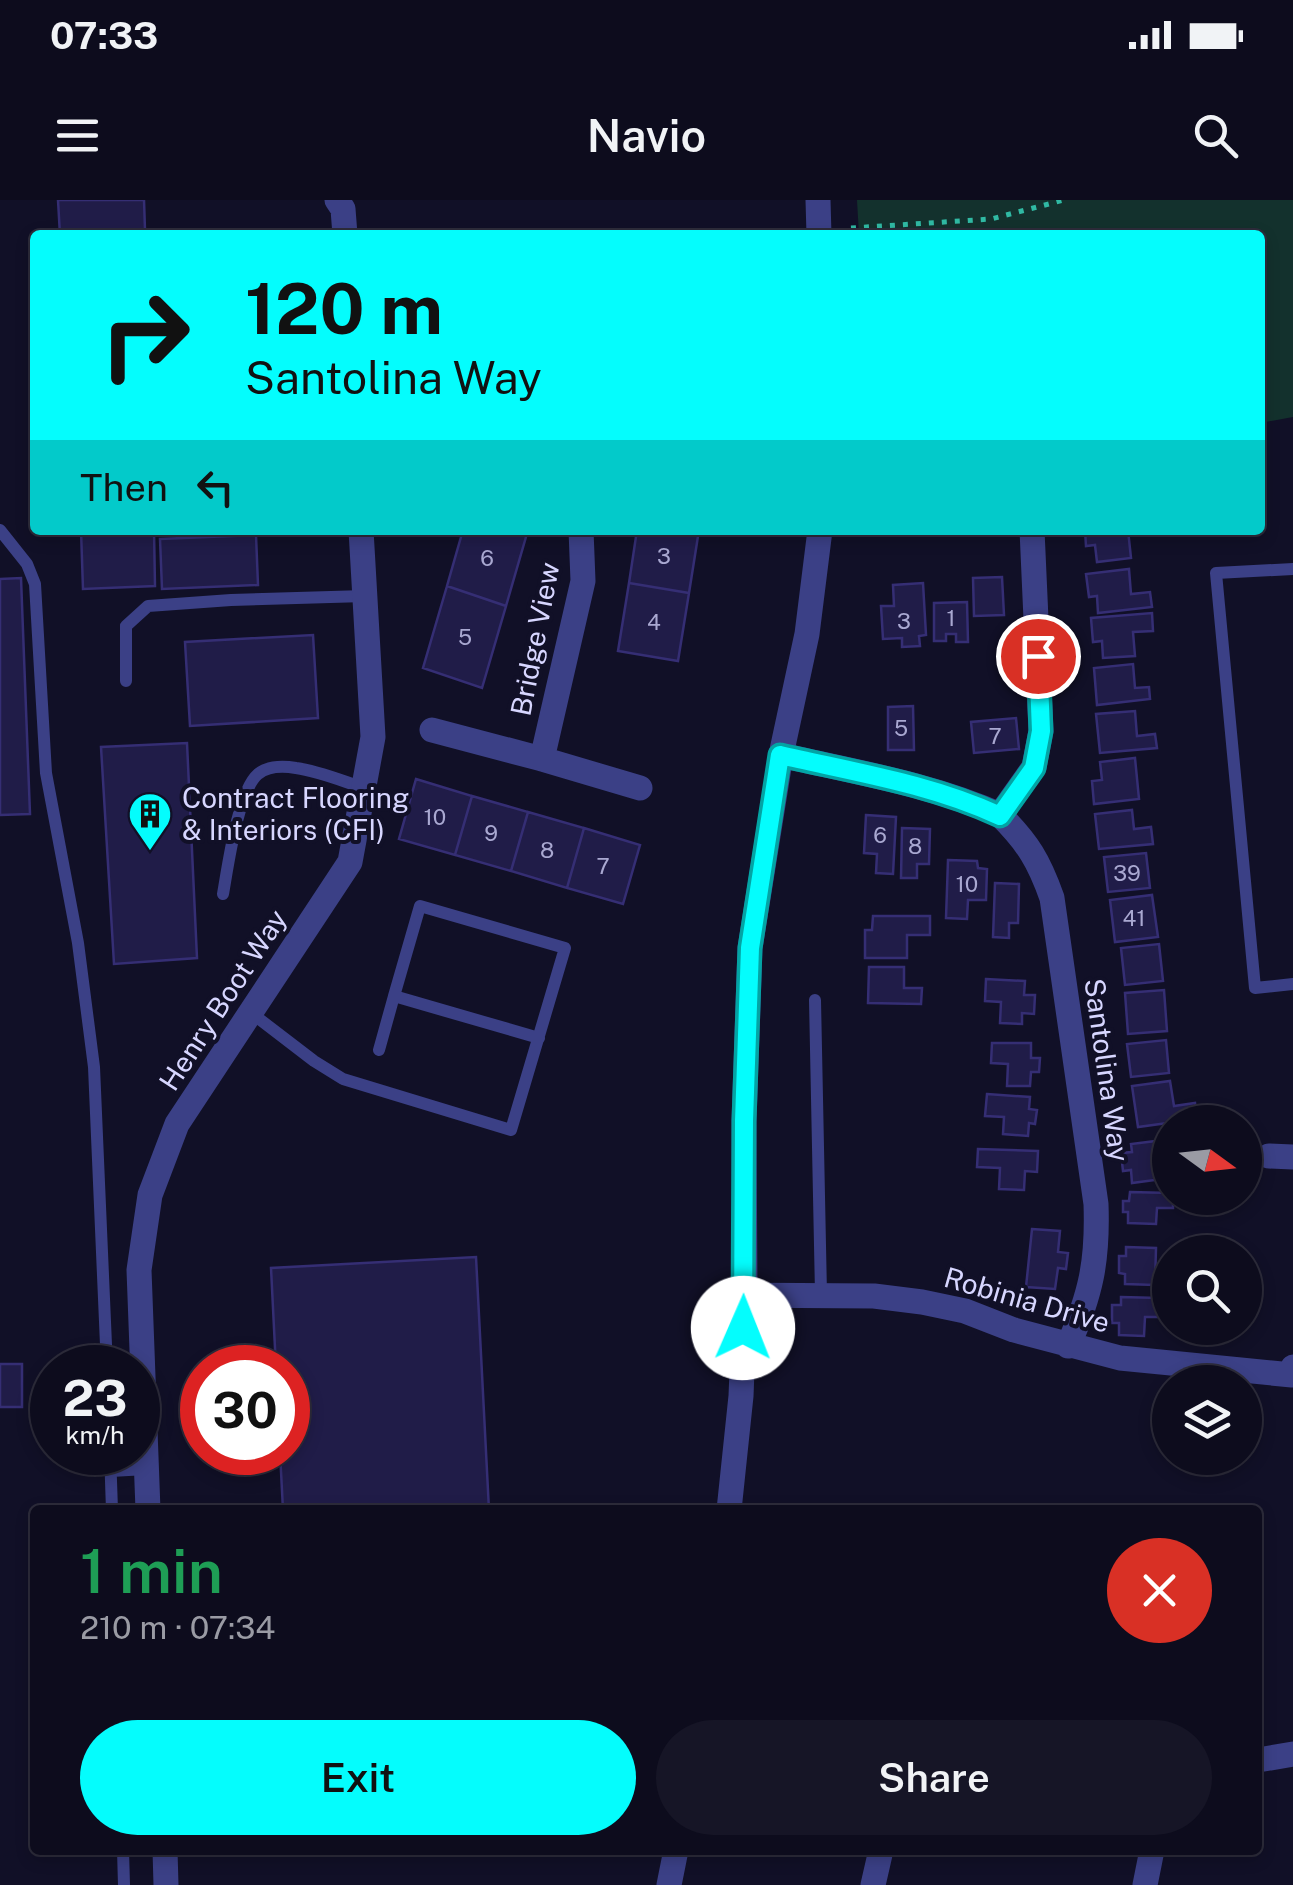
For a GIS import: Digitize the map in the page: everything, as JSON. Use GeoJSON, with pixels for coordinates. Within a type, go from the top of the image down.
{"type":"FeatureCollection","features":[{"type":"Feature","properties":{"kind":"street"},"geometry":{"type":"LineString","coordinates":[[337,200],[344,230]]}},
{"type":"Feature","properties":{"kind":"street"},"geometry":{"type":"LineString","coordinates":[[818,200],[819,230]]}},
{"type":"Feature","properties":{"kind":"street","name":"Henry Boot Way"},"geometry":{"type":"LineString","coordinates":[[142,1345],[139,1270],[150,1195],[177,1124],[350,862],[373,737],[360,535]]}},
{"type":"Feature","properties":{"kind":"street","name":"Bridge View"},"geometry":{"type":"LineString","coordinates":[[542,759],[583,582],[581,535]]}},
{"type":"Feature","properties":{"kind":"street"},"geometry":{"type":"LineString","coordinates":[[729,1505],[740,1396],[744,1294],[750,948],[780,755],[806,634],[819,535]]}},
{"type":"Feature","properties":{"kind":"street"},"geometry":{"type":"LineString","coordinates":[[1000,816],[1034,768],[1041,731],[1032,535]]}},
{"type":"Feature","properties":{"kind":"street","name":"Bridge View"},"geometry":{"type":"LineString","coordinates":[[432,730],[640,788]]}},
{"type":"Feature","properties":{"kind":"street","name":"Santolina Way"},"geometry":{"type":"LineString","coordinates":[[780,755],[972,803],[1000,816],[1023,837],[1041,868],[1052,898],[1096,1204],[1092,1280],[1068,1346]]}},
{"type":"Feature","properties":{"kind":"street","name":"Robinia Drive"},"geometry":{"type":"LineString","coordinates":[[744,1294],[874,1296],[965,1311],[1014,1330],[1120,1358],[1292,1376],[1293,1367]]}},
{"type":"Feature","properties":{"kind":"street","name":"Henry Boot Way"},"geometry":{"type":"LineString","coordinates":[[146,1475],[148,1505]]}},
{"type":"Feature","properties":{"kind":"street"},"geometry":{"type":"LineString","coordinates":[[1262,1759],[1293,1754]]}},
{"type":"Feature","properties":{"kind":"street"},"geometry":{"type":"LineString","coordinates":[[165,1855],[166,1885]]}},
{"type":"Feature","properties":{"kind":"street"},"geometry":{"type":"LineString","coordinates":[[669,1885],[675,1855]]}},
{"type":"Feature","properties":{"kind":"street"},"geometry":{"type":"LineString","coordinates":[[873,1885],[880,1855]]}},
{"type":"Feature","properties":{"kind":"street"},"geometry":{"type":"LineString","coordinates":[[1145,1885],[1151,1855]]}},
{"type":"Feature","properties":{"kind":"lane"},"geometry":{"type":"LineString","coordinates":[[0,530],[27,564],[35,584],[46,773],[78,943],[94,1068],[106,1345]]}},
{"type":"Feature","properties":{"kind":"lane"},"geometry":{"type":"LineString","coordinates":[[1293,579],[1292,570],[1216,572],[1255,988],[1293,984]]}},
{"type":"Feature","properties":{"kind":"lane"},"geometry":{"type":"LineString","coordinates":[[126,681],[126,626],[148,606],[365,596]]}},
{"type":"Feature","properties":{"kind":"lane"},"geometry":{"type":"LineString","coordinates":[[223,894],[248,786],[260,772],[276,766],[298,768],[364,788]]}},
{"type":"Feature","properties":{"kind":"lane"},"geometry":{"type":"LineString","coordinates":[[250,1012],[343,1079],[511,1130],[565,948],[420,906],[379,1050]]}},
{"type":"Feature","properties":{"kind":"lane"},"geometry":{"type":"LineString","coordinates":[[394,996],[538,1038]]}},
{"type":"Feature","properties":{"kind":"lane"},"geometry":{"type":"LineString","coordinates":[[815,1000],[822,1294]]}},
{"type":"Feature","properties":{"kind":"lane"},"geometry":{"type":"LineString","coordinates":[[111,1475],[112,1505]]}},
{"type":"Feature","properties":{"kind":"lane"},"geometry":{"type":"LineString","coordinates":[[123,1855],[124,1885]]}},
{"type":"Feature","properties":{"kind":"path"},"geometry":{"type":"LineString","coordinates":[[850,228],[991,219],[1064,200]]}},
{"type":"Feature","properties":{"kind":"green space"},"geometry":{"type":"Polygon","coordinates":[[[857,200],[1293,200],[1293,417],[1265,422],[1265,230],[859,230],[857,200]]]}},
{"type":"Feature","properties":{"kind":"building"},"geometry":{"type":"Polygon","coordinates":[[[58,200],[144,200],[145,230],[60,230],[58,200]]]}},
{"type":"Feature","properties":{"kind":"building"},"geometry":{"type":"Polygon","coordinates":[[[81,535],[154,535],[155,586],[83,589],[81,535]]]}},
{"type":"Feature","properties":{"kind":"building"},"geometry":{"type":"Polygon","coordinates":[[[256,535],[258,585],[162,589],[160,539],[256,535]]]}},
{"type":"Feature","properties":{"kind":"building"},"geometry":{"type":"Polygon","coordinates":[[[462,535],[527,535],[506,606],[447,586],[462,535]]]}},
{"type":"Feature","properties":{"kind":"building"},"geometry":{"type":"Polygon","coordinates":[[[636,535],[698,535],[689,593],[629,583],[636,535]]]}},
{"type":"Feature","properties":{"kind":"building"},"geometry":{"type":"Polygon","coordinates":[[[1085,535],[1129,535],[1131,558],[1097,562],[1095,545],[1086,546],[1085,535]]]}},
{"type":"Feature","properties":{"kind":"building"},"geometry":{"type":"Polygon","coordinates":[[[1129,569],[1131,594],[1150,592],[1152,607],[1098,613],[1097,596],[1089,597],[1086,574],[1129,569]]]}},
{"type":"Feature","properties":{"kind":"building"},"geometry":{"type":"Polygon","coordinates":[[[1002,577],[1004,615],[974,616],[973,578],[1002,577]]]}},
{"type":"Feature","properties":{"kind":"building"},"geometry":{"type":"Polygon","coordinates":[[[21,578],[30,814],[0,815],[0,579],[21,578]]]}},
{"type":"Feature","properties":{"kind":"building"},"geometry":{"type":"Polygon","coordinates":[[[629,583],[689,593],[678,661],[618,651],[629,583]]]}},
{"type":"Feature","properties":{"kind":"building"},"geometry":{"type":"Polygon","coordinates":[[[923,583],[926,635],[919,636],[920,646],[902,647],[902,638],[883,639],[881,606],[894,606],[893,585],[923,583]]]}},
{"type":"Feature","properties":{"kind":"building"},"geometry":{"type":"Polygon","coordinates":[[[447,586],[506,606],[482,688],[423,668],[447,586]]]}},
{"type":"Feature","properties":{"kind":"building"},"geometry":{"type":"Polygon","coordinates":[[[967,602],[968,642],[956,642],[956,634],[946,634],[946,641],[934,641],[934,603],[967,602]]]}},
{"type":"Feature","properties":{"kind":"building"},"geometry":{"type":"Polygon","coordinates":[[[1152,613],[1153,631],[1133,632],[1135,656],[1103,658],[1102,641],[1093,642],[1091,618],[1152,613]]]}},
{"type":"Feature","properties":{"kind":"building"},"geometry":{"type":"Polygon","coordinates":[[[313,635],[318,718],[190,726],[185,642],[313,635]]]}},
{"type":"Feature","properties":{"kind":"building"},"geometry":{"type":"Polygon","coordinates":[[[1133,664],[1135,688],[1149,687],[1150,699],[1097,705],[1094,668],[1133,664]]]}},
{"type":"Feature","properties":{"kind":"building"},"geometry":{"type":"Polygon","coordinates":[[[913,706],[914,750],[888,750],[888,707],[913,706]]]}},
{"type":"Feature","properties":{"kind":"building"},"geometry":{"type":"Polygon","coordinates":[[[1135,711],[1137,736],[1155,734],[1157,748],[1100,753],[1096,714],[1135,711]]]}},
{"type":"Feature","properties":{"kind":"building"},"geometry":{"type":"Polygon","coordinates":[[[1016,718],[1019,749],[974,753],[971,722],[1016,718]]]}},
{"type":"Feature","properties":{"kind":"building","name":"Contract Flooring & Interiors (CFI)"},"geometry":{"type":"Polygon","coordinates":[[[187,743],[197,958],[114,964],[101,747],[187,743]]]}},
{"type":"Feature","properties":{"kind":"building"},"geometry":{"type":"Polygon","coordinates":[[[1135,758],[1139,799],[1094,804],[1092,781],[1102,780],[1100,762],[1135,758]]]}},
{"type":"Feature","properties":{"kind":"building"},"geometry":{"type":"Polygon","coordinates":[[[416,779],[472,796],[455,855],[399,839],[416,779]]]}},
{"type":"Feature","properties":{"kind":"building"},"geometry":{"type":"Polygon","coordinates":[[[472,796],[528,812],[511,871],[455,855],[472,796]]]}},
{"type":"Feature","properties":{"kind":"building"},"geometry":{"type":"Polygon","coordinates":[[[1132,810],[1134,829],[1151,827],[1153,844],[1099,849],[1095,814],[1132,810]]]}},
{"type":"Feature","properties":{"kind":"building"},"geometry":{"type":"Polygon","coordinates":[[[528,812],[584,828],[567,888],[511,871],[528,812]]]}},
{"type":"Feature","properties":{"kind":"building"},"geometry":{"type":"Polygon","coordinates":[[[866,815],[896,817],[893,874],[876,873],[877,854],[864,853],[866,815]]]}},
{"type":"Feature","properties":{"kind":"building"},"geometry":{"type":"Polygon","coordinates":[[[584,828],[640,845],[623,904],[567,888],[584,828]]]}},
{"type":"Feature","properties":{"kind":"building"},"geometry":{"type":"Polygon","coordinates":[[[902,828],[930,829],[929,864],[917,864],[917,878],[901,878],[902,828]]]}},
{"type":"Feature","properties":{"kind":"building"},"geometry":{"type":"Polygon","coordinates":[[[1146,853],[1150,888],[1108,892],[1104,857],[1146,853]]]}},
{"type":"Feature","properties":{"kind":"building"},"geometry":{"type":"Polygon","coordinates":[[[948,860],[977,861],[978,868],[987,869],[986,900],[968,900],[967,919],[946,918],[948,860]]]}},
{"type":"Feature","properties":{"kind":"building"},"geometry":{"type":"Polygon","coordinates":[[[995,883],[1019,884],[1018,923],[1009,923],[1009,938],[993,937],[995,883]]]}},
{"type":"Feature","properties":{"kind":"building"},"geometry":{"type":"Polygon","coordinates":[[[1152,895],[1158,937],[1115,942],[1110,900],[1152,895]]]}},
{"type":"Feature","properties":{"kind":"building"},"geometry":{"type":"Polygon","coordinates":[[[873,916],[930,916],[930,935],[907,935],[907,958],[865,958],[865,930],[872,930],[873,916]]]}},
{"type":"Feature","properties":{"kind":"building"},"geometry":{"type":"Polygon","coordinates":[[[1159,944],[1163,981],[1125,985],[1121,948],[1159,944]]]}},
{"type":"Feature","properties":{"kind":"building"},"geometry":{"type":"Polygon","coordinates":[[[869,967],[904,967],[904,988],[922,988],[921,1004],[868,1003],[869,967]]]}},
{"type":"Feature","properties":{"kind":"building"},"geometry":{"type":"Polygon","coordinates":[[[986,979],[1025,981],[1024,995],[1035,995],[1034,1014],[1022,1013],[1022,1024],[1000,1023],[1001,1002],[985,1001],[986,979]]]}},
{"type":"Feature","properties":{"kind":"building"},"geometry":{"type":"Polygon","coordinates":[[[1164,990],[1167,1031],[1128,1034],[1125,993],[1164,990]]]}},
{"type":"Feature","properties":{"kind":"building"},"geometry":{"type":"Polygon","coordinates":[[[1166,1040],[1169,1073],[1131,1077],[1127,1044],[1166,1040]]]}},
{"type":"Feature","properties":{"kind":"building"},"geometry":{"type":"Polygon","coordinates":[[[992,1043],[1031,1043],[1031,1058],[1040,1058],[1039,1072],[1031,1072],[1030,1086],[1007,1086],[1008,1064],[991,1063],[992,1043]]]}},
{"type":"Feature","properties":{"kind":"building"},"geometry":{"type":"Polygon","coordinates":[[[1170,1081],[1174,1105],[1152,1105],[1152,1125],[1138,1127],[1132,1086],[1170,1081]]]}},
{"type":"Feature","properties":{"kind":"building"},"geometry":{"type":"Polygon","coordinates":[[[987,1094],[1030,1097],[1029,1109],[1037,1110],[1035,1124],[1029,1123],[1028,1136],[1003,1134],[1004,1117],[985,1116],[987,1094]]]}},
{"type":"Feature","properties":{"kind":"building"},"geometry":{"type":"Polygon","coordinates":[[[1152,1141],[1152,1180],[1132,1183],[1131,1170],[1123,1171],[1121,1153],[1132,1152],[1131,1144],[1152,1141]]]}},
{"type":"Feature","properties":{"kind":"building"},"geometry":{"type":"Polygon","coordinates":[[[978,1149],[1038,1151],[1037,1172],[1025,1171],[1024,1190],[999,1189],[1000,1168],[977,1167],[978,1149]]]}},
{"type":"Feature","properties":{"kind":"building"},"geometry":{"type":"Polygon","coordinates":[[[1130,1192],[1152,1193],[1156,1224],[1128,1223],[1123,1201],[1129,1201],[1130,1192]]]}},
{"type":"Feature","properties":{"kind":"building"},"geometry":{"type":"Polygon","coordinates":[[[1032,1229],[1060,1231],[1058,1252],[1068,1253],[1066,1269],[1058,1268],[1055,1289],[1026,1287],[1032,1229]]]}},
{"type":"Feature","properties":{"kind":"building"},"geometry":{"type":"Polygon","coordinates":[[[1126,1247],[1152,1248],[1152,1285],[1125,1284],[1125,1274],[1119,1273],[1119,1256],[1126,1256],[1126,1247]]]}},
{"type":"Feature","properties":{"kind":"building"},"geometry":{"type":"Polygon","coordinates":[[[476,1257],[489,1505],[283,1505],[281,1475],[310,1475],[310,1345],[275,1345],[271,1268],[476,1257]]]}},
{"type":"Feature","properties":{"kind":"building"},"geometry":{"type":"Polygon","coordinates":[[[1121,1297],[1152,1298],[1152,1317],[1145,1317],[1144,1336],[1119,1335],[1119,1323],[1112,1323],[1112,1305],[1121,1305],[1121,1297]]]}},
{"type":"Feature","properties":{"kind":"building"},"geometry":{"type":"Polygon","coordinates":[[[0,1364],[22,1364],[22,1407],[0,1407],[0,1364]]]}},
{"type":"Feature","properties":{"kind":"place","name":"Contract Flooring & Interiors (CFI)"},"geometry":{"type":"Point","coordinates":[150,852]}},
{"type":"Feature","properties":{"kind":"route"},"geometry":{"type":"LineString","coordinates":[[743,1328],[750,948],[780,755],[972,803],[1000,816],[1034,768],[1041,731],[1038,656]]}}]}
